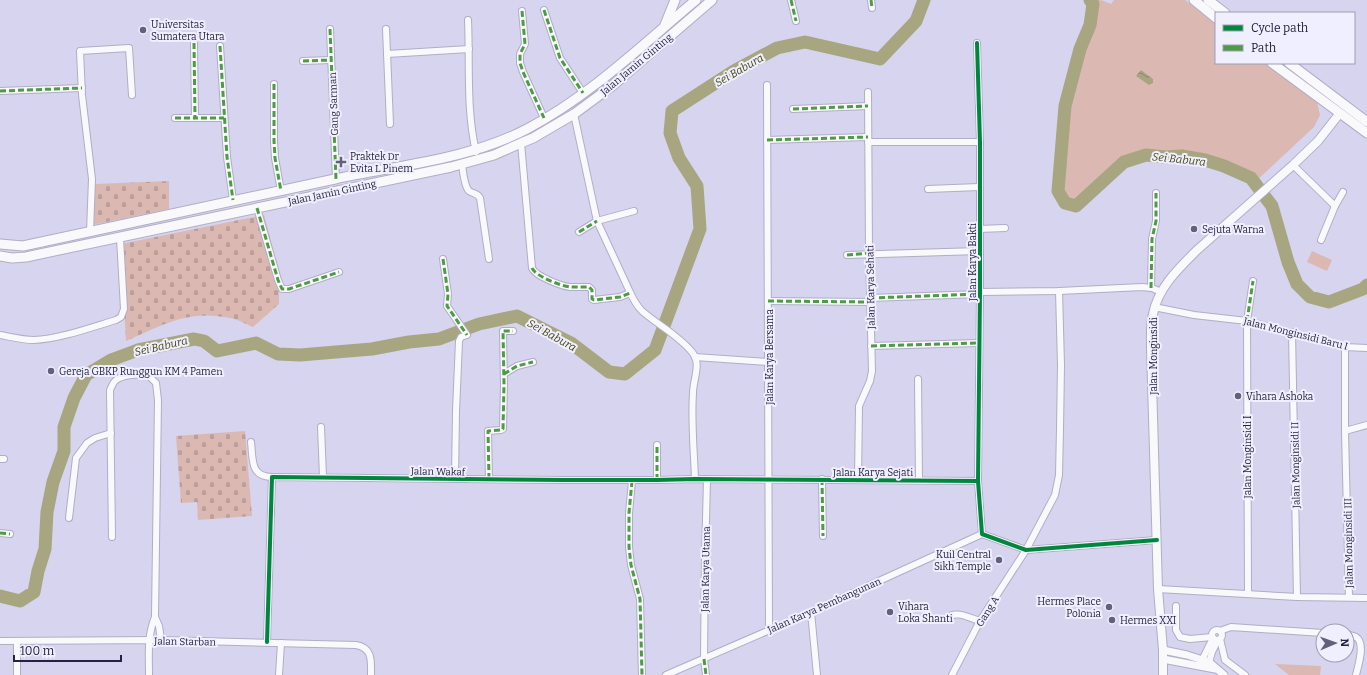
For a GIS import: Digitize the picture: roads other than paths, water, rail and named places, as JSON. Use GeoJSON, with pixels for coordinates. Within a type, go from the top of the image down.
{"type":"FeatureCollection","features":[{"type":"Feature","properties":{"kind":"main road"},"geometry":{"type":"LineString","coordinates":[[665,26],[675,0]]}},
{"type":"Feature","properties":{"kind":"main road"},"geometry":{"type":"LineString","coordinates":[[680,0],[682,24]]}},
{"type":"Feature","properties":{"kind":"main road","name":"Jalan Jamin Ginting"},"geometry":{"type":"LineString","coordinates":[[0,256],[12,258],[26,256],[120,238],[462,164],[494,155],[533,138],[574,114],[612,86],[682,24],[712,0]]}},
{"type":"Feature","properties":{"kind":"main road"},"geometry":{"type":"LineString","coordinates":[[1195,0],[1209,3],[1223,12]]}},
{"type":"Feature","properties":{"kind":"main road"},"geometry":{"type":"LineString","coordinates":[[693,1],[693,16]]}},
{"type":"Feature","properties":{"kind":"main road","name":"Jalan Jamin Ginting"},"geometry":{"type":"LineString","coordinates":[[0,244],[23,246],[233,200],[444,158],[486,147],[527,129],[583,93],[605,77],[693,1]]}},
{"type":"Feature","properties":{"kind":"main road"},"geometry":{"type":"LineString","coordinates":[[1209,3],[1215,16]]}},
{"type":"Feature","properties":{"kind":"main road"},"geometry":{"type":"LineString","coordinates":[[1273,64],[1367,133]]}},
{"type":"Feature","properties":{"kind":"main road"},"geometry":{"type":"LineString","coordinates":[[1290,64],[1367,122]]}},
{"type":"Feature","properties":{"kind":"main road","name":"Jalan Monginsidi"},"geometry":{"type":"LineString","coordinates":[[1163,675],[1163,654],[1158,589],[1151,348],[1154,307],[1161,292],[1174,274],[1196,251],[1293,165],[1318,140],[1340,114]]}},
{"type":"Feature","properties":{"kind":"main road"},"geometry":{"type":"LineString","coordinates":[[197,209],[199,221]]}},
{"type":"Feature","properties":{"kind":"street"},"geometry":{"type":"LineString","coordinates":[[791,0],[796,21]]}},
{"type":"Feature","properties":{"kind":"street"},"geometry":{"type":"LineString","coordinates":[[871,0],[872,8]]}},
{"type":"Feature","properties":{"kind":"street"},"geometry":{"type":"LineString","coordinates":[[544,10],[560,58],[583,93]]}},
{"type":"Feature","properties":{"kind":"street"},"geometry":{"type":"LineString","coordinates":[[522,11],[525,44],[520,54],[520,63],[522,72],[544,118]]}},
{"type":"Feature","properties":{"kind":"street"},"geometry":{"type":"LineString","coordinates":[[468,20],[470,126],[478,160]]}},
{"type":"Feature","properties":{"kind":"street"},"geometry":{"type":"LineString","coordinates":[[386,28],[390,124]]}},
{"type":"Feature","properties":{"kind":"street","name":"Gang Sarman"},"geometry":{"type":"LineString","coordinates":[[330,29],[336,179]]}},
{"type":"Feature","properties":{"kind":"street"},"geometry":{"type":"LineString","coordinates":[[194,43],[195,118]]}},
{"type":"Feature","properties":{"kind":"street","name":"Jalan Karya Bakti"},"geometry":{"type":"LineString","coordinates":[[977,43],[980,142],[978,481],[982,534]]}},
{"type":"Feature","properties":{"kind":"street"},"geometry":{"type":"LineString","coordinates":[[220,46],[227,156],[233,200]]}},
{"type":"Feature","properties":{"kind":"street"},"geometry":{"type":"LineString","coordinates":[[90,232],[92,179],[82,88],[80,51],[128,47],[130,49],[132,95]]}},
{"type":"Feature","properties":{"kind":"street"},"geometry":{"type":"LineString","coordinates":[[387,54],[469,49]]}},
{"type":"Feature","properties":{"kind":"street"},"geometry":{"type":"LineString","coordinates":[[303,61],[331,60]]}},
{"type":"Feature","properties":{"kind":"street"},"geometry":{"type":"LineString","coordinates":[[274,84],[275,158],[281,191]]}},
{"type":"Feature","properties":{"kind":"street","name":"Jalan Karya Bersama"},"geometry":{"type":"LineString","coordinates":[[767,85],[770,629]]}},
{"type":"Feature","properties":{"kind":"street"},"geometry":{"type":"LineString","coordinates":[[0,91],[82,88]]}},
{"type":"Feature","properties":{"kind":"street","name":"Jalan Karya Sehati"},"geometry":{"type":"LineString","coordinates":[[858,480],[859,409],[871,376],[868,92]]}},
{"type":"Feature","properties":{"kind":"street"},"geometry":{"type":"LineString","coordinates":[[793,109],[868,106]]}},
{"type":"Feature","properties":{"kind":"street"},"geometry":{"type":"LineString","coordinates":[[574,114],[597,221],[630,293],[639,307],[648,316],[689,348],[695,357],[697,369],[693,393],[695,479]]}},
{"type":"Feature","properties":{"kind":"street"},"geometry":{"type":"LineString","coordinates":[[176,118],[224,118]]}},
{"type":"Feature","properties":{"kind":"street"},"geometry":{"type":"LineString","coordinates":[[768,140],[868,139],[980,142]]}},
{"type":"Feature","properties":{"kind":"street"},"geometry":{"type":"LineString","coordinates":[[521,143],[533,271],[538,275],[566,286],[590,287],[592,290],[592,300],[620,297],[630,293]]}},
{"type":"Feature","properties":{"kind":"street"},"geometry":{"type":"LineString","coordinates":[[462,164],[468,189],[477,194],[480,198],[489,259]]}},
{"type":"Feature","properties":{"kind":"street"},"geometry":{"type":"LineString","coordinates":[[1293,165],[1336,206]]}},
{"type":"Feature","properties":{"kind":"street"},"geometry":{"type":"LineString","coordinates":[[928,189],[980,187]]}},
{"type":"Feature","properties":{"kind":"street"},"geometry":{"type":"LineString","coordinates":[[1320,240],[1343,192]]}},
{"type":"Feature","properties":{"kind":"street"},"geometry":{"type":"LineString","coordinates":[[1151,288],[1152,242],[1156,220],[1156,193]]}},
{"type":"Feature","properties":{"kind":"street"},"geometry":{"type":"LineString","coordinates":[[257,208],[282,289],[289,289],[339,272]]}},
{"type":"Feature","properties":{"kind":"street"},"geometry":{"type":"LineString","coordinates":[[579,232],[597,221],[634,211]]}},
{"type":"Feature","properties":{"kind":"street"},"geometry":{"type":"LineString","coordinates":[[979,229],[1005,228]]}},
{"type":"Feature","properties":{"kind":"street"},"geometry":{"type":"LineString","coordinates":[[0,335],[33,340],[44,339],[75,332],[116,320],[121,317],[124,309],[120,238]]}},
{"type":"Feature","properties":{"kind":"street"},"geometry":{"type":"LineString","coordinates":[[847,255],[979,251]]}},
{"type":"Feature","properties":{"kind":"street"},"geometry":{"type":"LineString","coordinates":[[443,259],[448,308],[466,335],[460,337],[459,341],[455,479]]}},
{"type":"Feature","properties":{"kind":"street","name":"Jalan Monginsidi I"},"geometry":{"type":"LineString","coordinates":[[1248,594],[1247,321],[1253,281]]}},
{"type":"Feature","properties":{"kind":"street"},"geometry":{"type":"LineString","coordinates":[[768,301],[870,300],[980,293],[1142,287],[1151,288],[1161,292]]}},
{"type":"Feature","properties":{"kind":"street","name":"Gang A"},"geometry":{"type":"LineString","coordinates":[[952,675],[980,621],[1026,550],[1053,501],[1058,484],[1061,365],[1059,291]]}},
{"type":"Feature","properties":{"kind":"street","name":"Jalan Monginsidi Baru I"},"geometry":{"type":"LineString","coordinates":[[1154,307],[1194,316],[1247,321],[1345,347],[1367,348]]}},
{"type":"Feature","properties":{"kind":"street"},"geometry":{"type":"LineString","coordinates":[[489,479],[488,431],[503,429],[503,331],[514,331]]}},
{"type":"Feature","properties":{"kind":"street","name":"Jalan Monginsidi II"},"geometry":{"type":"LineString","coordinates":[[1292,332],[1297,597]]}},
{"type":"Feature","properties":{"kind":"street"},"geometry":{"type":"LineString","coordinates":[[871,346],[979,343]]}},
{"type":"Feature","properties":{"kind":"street","name":"Jalan Monginsidi III"},"geometry":{"type":"LineString","coordinates":[[1158,589],[1297,597],[1349,597],[1345,431],[1345,347]]}},
{"type":"Feature","properties":{"kind":"street"},"geometry":{"type":"LineString","coordinates":[[695,357],[769,362]]}},
{"type":"Feature","properties":{"kind":"street"},"geometry":{"type":"LineString","coordinates":[[504,374],[517,366],[533,362]]}},
{"type":"Feature","properties":{"kind":"street"},"geometry":{"type":"LineString","coordinates":[[112,537],[110,390],[114,382],[119,378],[142,374],[148,375],[156,383],[158,400],[155,617],[149,640],[149,675]]}},
{"type":"Feature","properties":{"kind":"street"},"geometry":{"type":"LineString","coordinates":[[918,379],[919,480]]}},
{"type":"Feature","properties":{"kind":"street"},"geometry":{"type":"LineString","coordinates":[[1345,431],[1367,425]]}},
{"type":"Feature","properties":{"kind":"street"},"geometry":{"type":"LineString","coordinates":[[321,427],[323,477]]}},
{"type":"Feature","properties":{"kind":"street"},"geometry":{"type":"LineString","coordinates":[[69,518],[76,458],[87,443],[95,438],[111,433]]}},
{"type":"Feature","properties":{"kind":"street"},"geometry":{"type":"LineString","coordinates":[[251,442],[256,472],[262,476],[272,477],[267,642]]}},
{"type":"Feature","properties":{"kind":"street"},"geometry":{"type":"LineString","coordinates":[[657,445],[657,480]]}},
{"type":"Feature","properties":{"kind":"street","name":"Jalan Wakaf"},"geometry":{"type":"LineString","coordinates":[[272,477],[632,480],[769,479]]}},
{"type":"Feature","properties":{"kind":"street","name":"Jalan Karya Utama"},"geometry":{"type":"LineString","coordinates":[[706,675],[704,659],[707,479]]}},
{"type":"Feature","properties":{"kind":"street","name":"Jalan Karya Sejati"},"geometry":{"type":"LineString","coordinates":[[769,479],[978,481]]}},
{"type":"Feature","properties":{"kind":"street"},"geometry":{"type":"LineString","coordinates":[[822,479],[823,536]]}},
{"type":"Feature","properties":{"kind":"street"},"geometry":{"type":"LineString","coordinates":[[632,480],[629,513],[629,547],[631,565],[640,599],[642,675]]}},
{"type":"Feature","properties":{"kind":"street"},"geometry":{"type":"LineString","coordinates":[[0,533],[10,534]]}},
{"type":"Feature","properties":{"kind":"street"},"geometry":{"type":"LineString","coordinates":[[982,534],[1026,550],[1157,540]]}},
{"type":"Feature","properties":{"kind":"street","name":"Jalan Karya Pembangunan"},"geometry":{"type":"LineString","coordinates":[[666,675],[811,612],[982,534]]}},
{"type":"Feature","properties":{"kind":"street"},"geometry":{"type":"LineString","coordinates":[[1349,597],[1367,598]]}},
{"type":"Feature","properties":{"kind":"street"},"geometry":{"type":"LineString","coordinates":[[1176,606],[1176,627],[1177,633],[1180,637],[1190,639],[1216,638]]}},
{"type":"Feature","properties":{"kind":"street"},"geometry":{"type":"LineString","coordinates":[[811,612],[817,675]]}},
{"type":"Feature","properties":{"kind":"street"},"geometry":{"type":"LineString","coordinates":[[946,619],[949,615],[956,614],[980,621]]}},
{"type":"Feature","properties":{"kind":"street"},"geometry":{"type":"LineString","coordinates":[[155,617],[159,626],[162,640]]}},
{"type":"Feature","properties":{"kind":"street"},"geometry":{"type":"LineString","coordinates":[[1245,675],[1225,660],[1213,631],[1220,631],[1231,627],[1315,632]]}},
{"type":"Feature","properties":{"kind":"street"},"geometry":{"type":"LineString","coordinates":[[1355,637],[1360,642],[1361,651],[1356,675]]}},
{"type":"Feature","properties":{"kind":"street"},"geometry":{"type":"LineString","coordinates":[[1204,664],[1216,638]]}},
{"type":"Feature","properties":{"kind":"street","name":"Jalan Starban"},"geometry":{"type":"LineString","coordinates":[[0,641],[162,640],[349,644],[361,646],[368,651],[371,662],[371,675]]}},
{"type":"Feature","properties":{"kind":"street"},"geometry":{"type":"LineString","coordinates":[[17,641],[17,675]]}},
{"type":"Feature","properties":{"kind":"street"},"geometry":{"type":"LineString","coordinates":[[279,675],[281,643]]}},
{"type":"Feature","properties":{"kind":"street"},"geometry":{"type":"LineString","coordinates":[[1163,654],[1204,664],[1224,675]]}},
{"type":"Feature","properties":{"kind":"water"},"geometry":{"type":"Polygon","coordinates":[[[1141,70],[1153,79],[1153,83],[1149,85],[1136,76],[1141,70]]]}},
{"type":"Feature","properties":{"kind":"waterway","name":"Sei Babura"},"geometry":{"type":"LineString","coordinates":[[0,596],[20,601],[34,592],[38,571],[45,549],[47,512],[53,482],[64,451],[64,427],[74,398],[86,375],[111,360],[138,350],[194,339],[204,341],[217,351],[256,343],[278,354],[300,355],[372,349],[409,342],[439,339],[479,324],[517,316],[571,343],[609,372],[625,374],[655,350],[700,229],[697,186],[679,158],[670,133],[672,111],[734,71],[777,48],[805,42],[880,59],[916,21],[924,0]]}},
{"type":"Feature","properties":{"kind":"waterway","name":"Sei Babura"},"geometry":{"type":"LineString","coordinates":[[1090,0],[1093,4],[1090,25],[1080,49],[1065,106],[1058,191],[1065,203],[1076,206],[1124,162],[1146,155],[1165,157],[1182,156],[1205,160],[1224,166],[1251,178],[1272,206],[1288,262],[1297,284],[1310,297],[1329,302],[1363,289],[1367,285]]}},
{"type":"Feature","properties":{"kind":"place","name":"Universitas Sumatera Utara"},"geometry":{"type":"Point","coordinates":[143,30]}},
{"type":"Feature","properties":{"kind":"place","name":"Praktek Dr Evita L Pinem"},"geometry":{"type":"Point","coordinates":[341,162]}},
{"type":"Feature","properties":{"kind":"place","name":"Sejuta Warna"},"geometry":{"type":"Point","coordinates":[1194,229]}},
{"type":"Feature","properties":{"kind":"place","name":"Gereja GBKP Runggun KM 4 Pamen"},"geometry":{"type":"Point","coordinates":[51,371]}},
{"type":"Feature","properties":{"kind":"place","name":"Vihara Ashoka"},"geometry":{"type":"Point","coordinates":[1238,396]}},
{"type":"Feature","properties":{"kind":"place","name":"Kuil Central Sikh Temple"},"geometry":{"type":"Point","coordinates":[999,560]}},
{"type":"Feature","properties":{"kind":"place","name":"Hermes Place Polonia"},"geometry":{"type":"Point","coordinates":[1109,607]}},
{"type":"Feature","properties":{"kind":"place","name":"Vihara Loka Shanti"},"geometry":{"type":"Point","coordinates":[890,612]}},
{"type":"Feature","properties":{"kind":"place","name":"Hermes XXI"},"geometry":{"type":"Point","coordinates":[1112,620]}}]}
